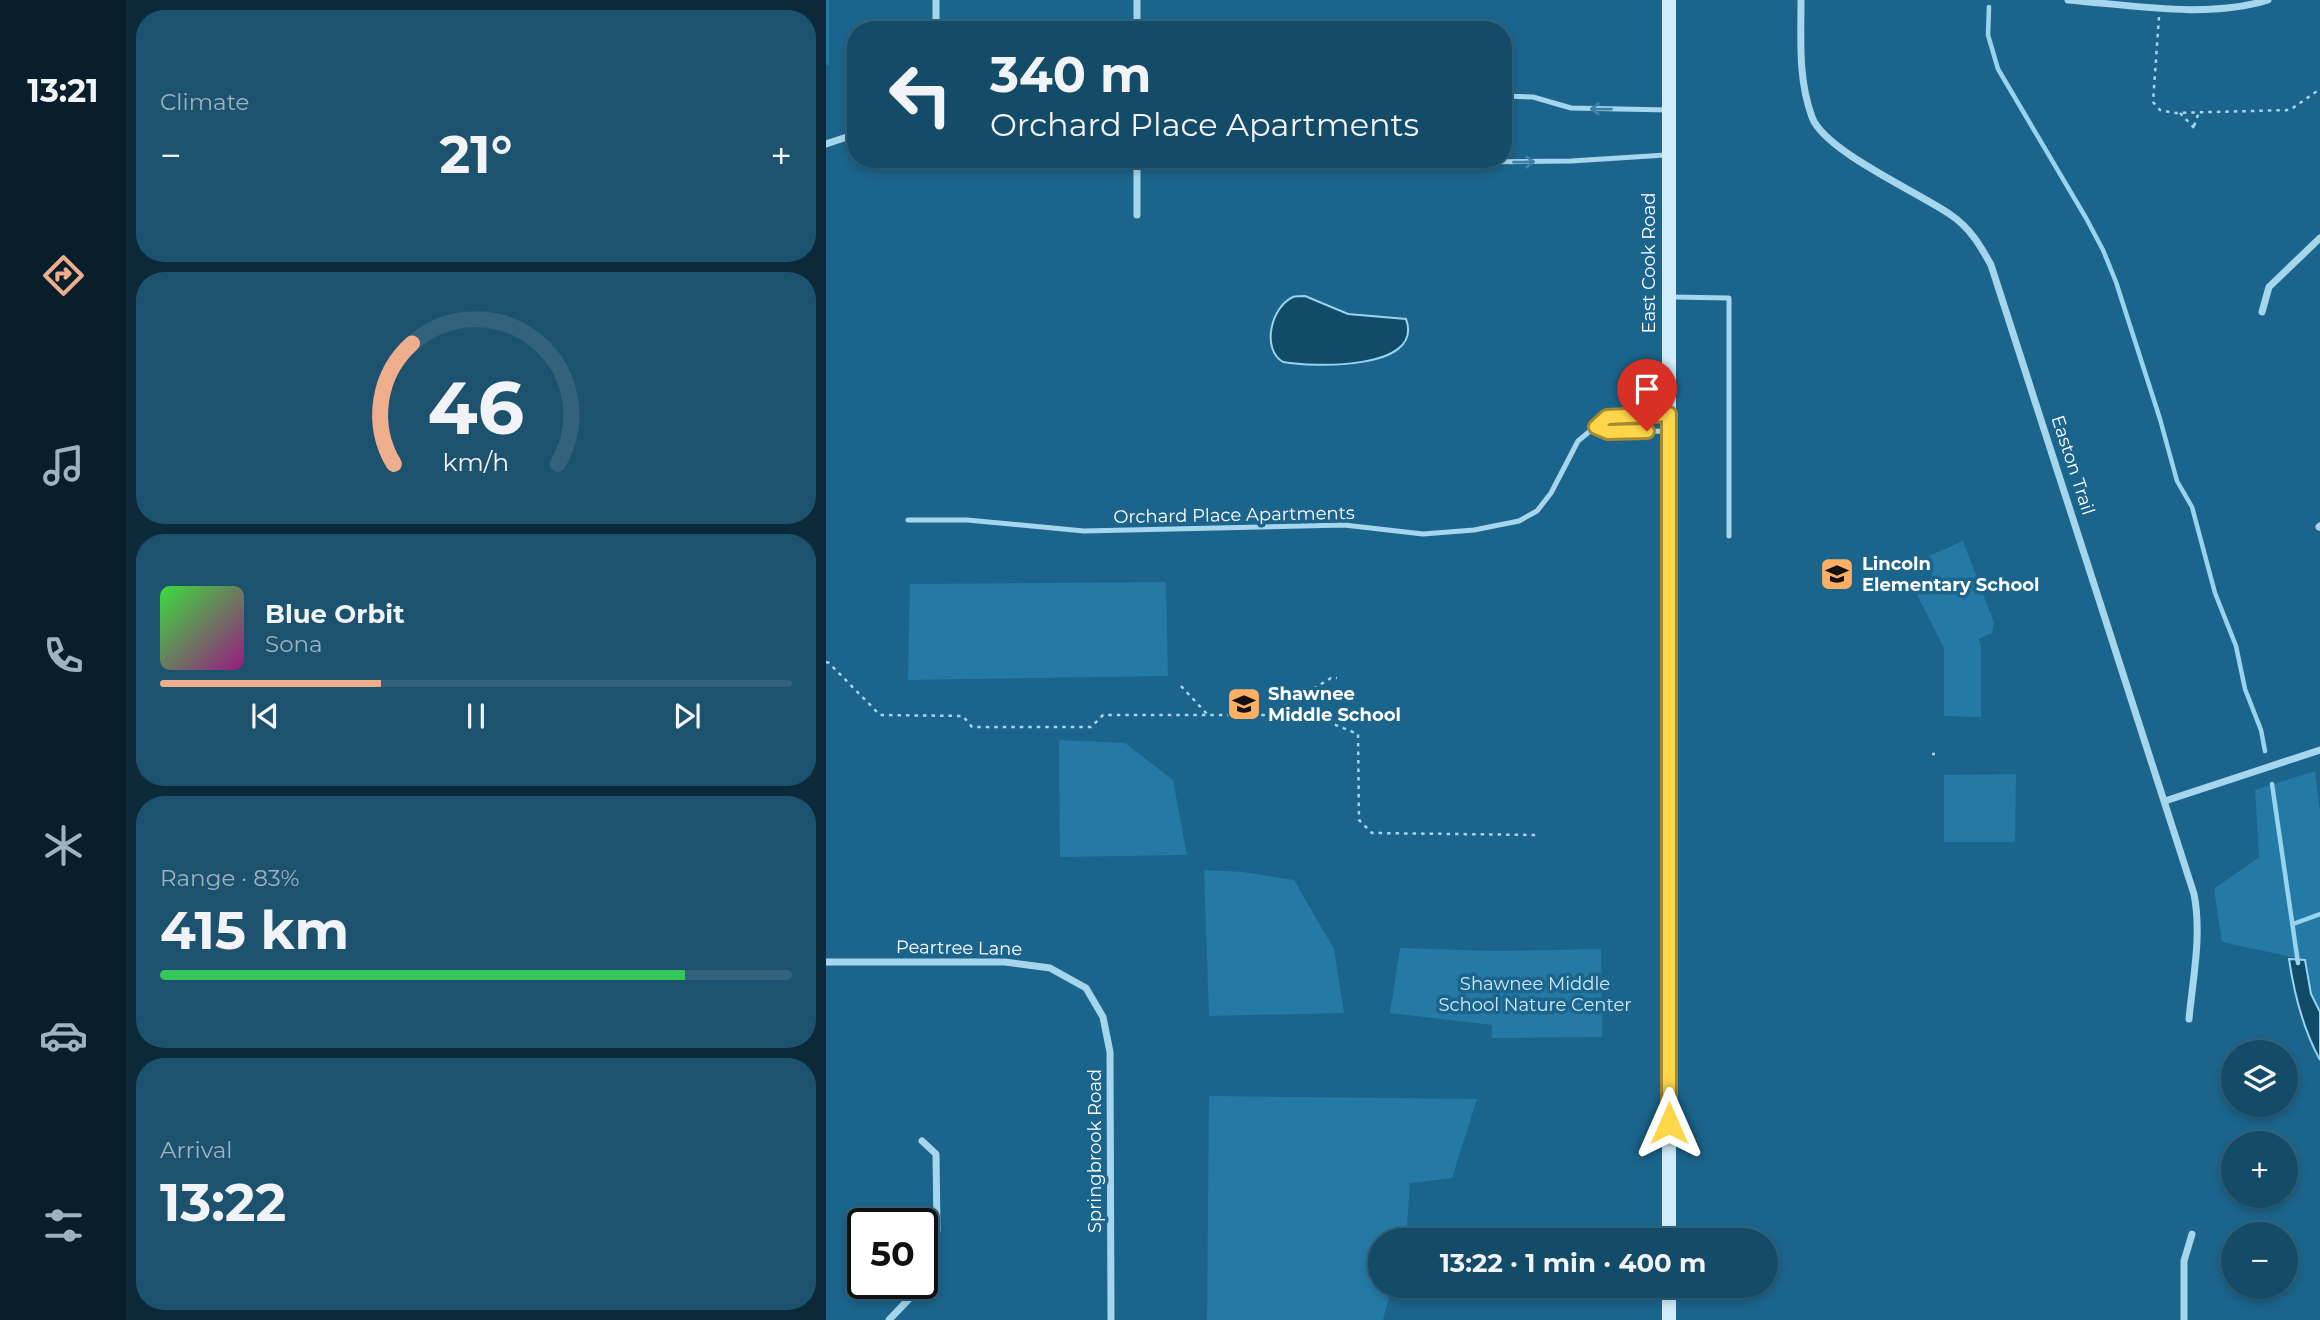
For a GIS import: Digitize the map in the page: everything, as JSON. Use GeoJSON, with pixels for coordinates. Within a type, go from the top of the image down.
{"type":"FeatureCollection","features":[{"type":"Feature","properties":{"kind":"main road","name":"East Cook Road"},"geometry":{"type":"LineString","coordinates":[[1669,0],[1669,1228]]}},
{"type":"Feature","properties":{"kind":"main road"},"geometry":{"type":"LineString","coordinates":[[1669,1298],[1669,1320]]}},
{"type":"Feature","properties":{"kind":"street"},"geometry":{"type":"LineString","coordinates":[[936,0],[936,21]]}},
{"type":"Feature","properties":{"kind":"street"},"geometry":{"type":"LineString","coordinates":[[1137,0],[1137,21]]}},
{"type":"Feature","properties":{"kind":"street","name":"Easton Trail"},"geometry":{"type":"LineString","coordinates":[[1801,0],[1801,74],[1812,121],[1842,151],[1952,216],[1976,238],[1991,265],[2165,801],[2197,912],[2189,1018]]}},
{"type":"Feature","properties":{"kind":"street"},"geometry":{"type":"LineString","coordinates":[[2068,0],[2191,9],[2245,7],[2268,0]]}},
{"type":"Feature","properties":{"kind":"street"},"geometry":{"type":"LineString","coordinates":[[826,144],[847,137]]}},
{"type":"Feature","properties":{"kind":"street"},"geometry":{"type":"LineString","coordinates":[[1137,168],[1137,215]]}},
{"type":"Feature","properties":{"kind":"street"},"geometry":{"type":"LineString","coordinates":[[2262,312],[2269,287],[2320,238]]}},
{"type":"Feature","properties":{"kind":"street"},"geometry":{"type":"LineString","coordinates":[[2165,801],[2320,750]]}},
{"type":"Feature","properties":{"kind":"street","name":"Peartree Lane"},"geometry":{"type":"LineString","coordinates":[[826,962],[1005,962],[1050,968],[1086,988]]}},
{"type":"Feature","properties":{"kind":"street","name":"Springbrook Road"},"geometry":{"type":"LineString","coordinates":[[1086,988],[1103,1017],[1110,1052],[1111,1320]]}},
{"type":"Feature","properties":{"kind":"street"},"geometry":{"type":"LineString","coordinates":[[889,1320],[925,1282],[937,1230],[936,1154],[922,1141]]}},
{"type":"Feature","properties":{"kind":"street"},"geometry":{"type":"LineString","coordinates":[[2184,1320],[2184,1261],[2192,1234]]}},
{"type":"Feature","properties":{"kind":"lane"},"geometry":{"type":"LineString","coordinates":[[1512,96],[1533,97],[1571,108],[1669,110]]}},
{"type":"Feature","properties":{"kind":"lane"},"geometry":{"type":"LineString","coordinates":[[1512,162],[1669,155]]}},
{"type":"Feature","properties":{"kind":"lane"},"geometry":{"type":"LineString","coordinates":[[1668,297],[1729,298],[1729,536]]}},
{"type":"Feature","properties":{"kind":"lane","name":"Orchard Place Apartments"},"geometry":{"type":"LineString","coordinates":[[908,520],[967,520],[1084,531],[1344,525],[1423,534],[1474,530],[1519,521],[1537,511],[1551,493],[1578,441],[1607,417],[1669,414]]}},
{"type":"Feature","properties":{"kind":"lane"},"geometry":{"type":"LineString","coordinates":[[1596,427],[1608,432],[1669,431]]}},
{"type":"Feature","properties":{"kind":"path"},"geometry":{"type":"LineString","coordinates":[[2159,7],[2153,102],[2160,110],[2180,113],[2290,110],[2320,89]]}},
{"type":"Feature","properties":{"kind":"path"},"geometry":{"type":"LineString","coordinates":[[2180,113],[2195,129],[2199,112]]}},
{"type":"Feature","properties":{"kind":"path"},"geometry":{"type":"LineString","coordinates":[[826,662],[880,715],[963,716],[972,727],[1091,727],[1103,715],[1301,715],[1307,721],[1328,722],[1359,734],[1359,820],[1372,833],[1536,835]]}},
{"type":"Feature","properties":{"kind":"path"},"geometry":{"type":"LineString","coordinates":[[1270,715],[1331,678],[1338,678]]}},
{"type":"Feature","properties":{"kind":"path"},"geometry":{"type":"LineString","coordinates":[[1181,686],[1208,715]]}},
{"type":"Feature","properties":{"kind":"green space"},"geometry":{"type":"Polygon","coordinates":[[[826,0],[829,0],[829,65],[826,65],[826,0]]]}},
{"type":"Feature","properties":{"kind":"green space"},"geometry":{"type":"Polygon","coordinates":[[[1963,541],[1994,623],[1992,633],[1979,639],[1981,717],[1944,716],[1944,648],[1913,587],[1933,586],[1929,556],[1963,541]]]}},
{"type":"Feature","properties":{"kind":"green space"},"geometry":{"type":"Polygon","coordinates":[[[1166,582],[1168,676],[908,680],[910,584],[1166,582]]]}},
{"type":"Feature","properties":{"kind":"green space"},"geometry":{"type":"Polygon","coordinates":[[[1059,740],[1125,743],[1173,780],[1187,855],[1060,857],[1059,740]]]}},
{"type":"Feature","properties":{"kind":"green space"},"geometry":{"type":"Polygon","coordinates":[[[2315,771],[2320,812],[2320,1012],[2311,994],[2305,960],[2222,942],[2214,889],[2259,857],[2255,790],[2315,771]]]}},
{"type":"Feature","properties":{"kind":"green space"},"geometry":{"type":"Polygon","coordinates":[[[2016,774],[2015,842],[1944,842],[1944,775],[2016,774]]]}},
{"type":"Feature","properties":{"kind":"green space"},"geometry":{"type":"Polygon","coordinates":[[[1204,870],[1243,872],[1294,880],[1334,949],[1344,1013],[1209,1016],[1204,870]]]}},
{"type":"Feature","properties":{"kind":"green space","name":"Shawnee Middle School Nature Center"},"geometry":{"type":"Polygon","coordinates":[[[1400,948],[1494,951],[1601,949],[1602,1037],[1492,1038],[1492,1025],[1390,1013],[1400,948]]]}},
{"type":"Feature","properties":{"kind":"green space"},"geometry":{"type":"Polygon","coordinates":[[[1209,1096],[1477,1099],[1452,1178],[1410,1183],[1407,1228],[1368,1228],[1368,1298],[1389,1298],[1383,1320],[1207,1320],[1209,1096]]]}},
{"type":"Feature","properties":{"kind":"shaded area"},"geometry":{"type":"Polygon","coordinates":[[[1305,296],[1348,314],[1406,319],[1407,336],[1399,348],[1383,357],[1362,362],[1317,365],[1283,362],[1272,348],[1274,319],[1285,302],[1293,297],[1305,296]]]}},
{"type":"Feature","properties":{"kind":"shaded area"},"geometry":{"type":"Polygon","coordinates":[[[2289,959],[2305,960],[2311,994],[2320,1012],[2320,1060],[2300,1011],[2289,959]]]}},
{"type":"Feature","properties":{"kind":"waterway"},"geometry":{"type":"LineString","coordinates":[[1989,7],[1988,35],[1998,69],[2086,218],[2116,282],[2177,481],[2192,507],[2215,593],[2236,646],[2245,689],[2261,730],[2265,751]]}},
{"type":"Feature","properties":{"kind":"waterway"},"geometry":{"type":"LineString","coordinates":[[2272,784],[2298,963]]}},
{"type":"Feature","properties":{"kind":"waterway"},"geometry":{"type":"LineString","coordinates":[[2293,924],[2320,914]]}},
{"type":"Feature","properties":{"kind":"place","name":"Lincoln Elementary School"},"geometry":{"type":"Point","coordinates":[1837,574]}},
{"type":"Feature","properties":{"kind":"place","name":"Shawnee Middle School"},"geometry":{"type":"Point","coordinates":[1244,704]}},
{"type":"Feature","properties":{"kind":"route"},"geometry":{"type":"LineString","coordinates":[[1647,431],[1608,432],[1596,427],[1607,417],[1618,415],[1669,414],[1669,1123]]}}]}
